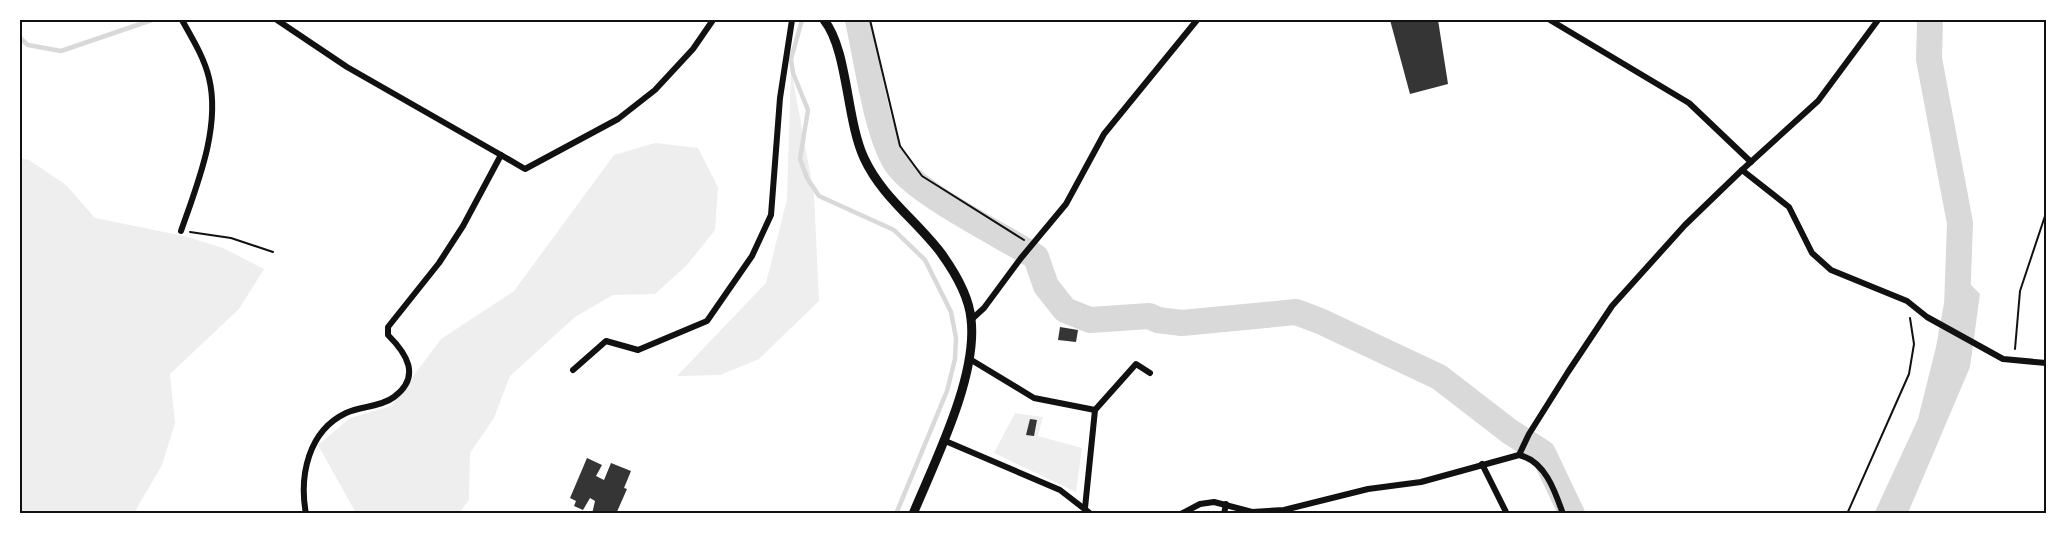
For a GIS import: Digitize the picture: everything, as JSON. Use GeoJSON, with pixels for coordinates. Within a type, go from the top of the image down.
{"type":"FeatureCollection","features":[{"type":"Feature","properties":{"kind":"main road"},"geometry":{"type":"LineString","coordinates":[[824,20],[829,26],[838,56],[850,118],[864,158],[882,189],[941,253],[960,285],[972,318],[965,379],[944,440],[913,513]]}},
{"type":"Feature","properties":{"kind":"street"},"geometry":{"type":"LineString","coordinates":[[181,231],[208,145],[212,109],[209,78],[195,43],[182,20]]}},
{"type":"Feature","properties":{"kind":"street"},"geometry":{"type":"LineString","coordinates":[[277,20],[346,67],[525,169],[618,119],[655,90],[693,49],[713,20]]}},
{"type":"Feature","properties":{"kind":"street"},"geometry":{"type":"LineString","coordinates":[[573,370],[606,341],[638,350],[707,321],[752,255],[771,215],[780,98],[792,20]]}},
{"type":"Feature","properties":{"kind":"street"},"geometry":{"type":"LineString","coordinates":[[972,318],[984,308],[1032,244],[1066,204],[1104,134],[1197,20]]}},
{"type":"Feature","properties":{"kind":"street"},"geometry":{"type":"LineString","coordinates":[[1550,20],[1689,103],[1751,162]]}},
{"type":"Feature","properties":{"kind":"street"},"geometry":{"type":"LineString","coordinates":[[1520,455],[1529,434],[1612,306],[1685,225],[1818,101],[1878,20]]}},
{"type":"Feature","properties":{"kind":"street"},"geometry":{"type":"LineString","coordinates":[[306,513],[303,484],[310,452],[320,435],[334,421],[346,413],[394,397],[404,386],[409,374],[408,359],[388,334],[388,327],[439,263],[463,226],[501,155]]}},
{"type":"Feature","properties":{"kind":"street"},"geometry":{"type":"LineString","coordinates":[[1742,170],[1789,207],[1812,253],[1831,270],[1907,301],[1927,317],[2003,359],[2046,363]]}},
{"type":"Feature","properties":{"kind":"street"},"geometry":{"type":"LineString","coordinates":[[968,358],[1034,398],[1095,410]]}},
{"type":"Feature","properties":{"kind":"street"},"geometry":{"type":"LineString","coordinates":[[1085,508],[1095,410],[1136,364],[1150,373]]}},
{"type":"Feature","properties":{"kind":"street"},"geometry":{"type":"LineString","coordinates":[[944,440],[1060,490],[1091,513]]}},
{"type":"Feature","properties":{"kind":"street"},"geometry":{"type":"LineString","coordinates":[[1181,513],[1200,504],[1214,502],[1252,512],[1284,510],[1368,489],[1421,482],[1520,455],[1529,457],[1550,479],[1563,513]]}},
{"type":"Feature","properties":{"kind":"street"},"geometry":{"type":"LineString","coordinates":[[1482,464],[1507,513]]}},
{"type":"Feature","properties":{"kind":"street"},"geometry":{"type":"LineString","coordinates":[[1224,513],[1226,504]]}},
{"type":"Feature","properties":{"kind":"path"},"geometry":{"type":"LineString","coordinates":[[870,20],[900,146],[922,176],[1032,244]]}},
{"type":"Feature","properties":{"kind":"path"},"geometry":{"type":"LineString","coordinates":[[2014,360],[2020,291],[2046,213]]}},
{"type":"Feature","properties":{"kind":"path"},"geometry":{"type":"LineString","coordinates":[[181,231],[231,238],[273,252]]}},
{"type":"Feature","properties":{"kind":"path"},"geometry":{"type":"LineString","coordinates":[[1847,513],[1909,374],[1914,344],[1907,301]]}},
{"type":"Feature","properties":{"kind":"shaded area"},"geometry":{"type":"Polygon","coordinates":[[[791,69],[814,194],[819,301],[759,359],[720,375],[677,376],[766,283],[787,199],[791,69]]]}},
{"type":"Feature","properties":{"kind":"shaded area"},"geometry":{"type":"Polygon","coordinates":[[[655,143],[698,148],[718,187],[715,230],[687,265],[655,294],[613,295],[575,317],[510,376],[494,418],[470,453],[469,500],[459,513],[356,513],[318,445],[350,418],[391,406],[441,339],[514,291],[614,155],[655,143]]]}},
{"type":"Feature","properties":{"kind":"shaded area"},"geometry":{"type":"Polygon","coordinates":[[[20,158],[29,160],[66,185],[95,218],[184,236],[223,248],[264,269],[239,309],[170,374],[175,423],[162,465],[134,513],[20,513],[20,158]]]}},
{"type":"Feature","properties":{"kind":"shaded area"},"geometry":{"type":"Polygon","coordinates":[[[1951,265],[1980,294],[1970,367],[1908,513],[1874,514],[1918,419],[1936,347],[1951,265]]]}},
{"type":"Feature","properties":{"kind":"shaded area"},"geometry":{"type":"Polygon","coordinates":[[[1015,413],[1043,417],[1038,436],[1082,448],[1076,492],[994,453],[1015,413]]]}},
{"type":"Feature","properties":{"kind":"building"},"geometry":{"type":"Polygon","coordinates":[[[1390,20],[1438,20],[1448,84],[1410,94],[1390,20]]]}},
{"type":"Feature","properties":{"kind":"building"},"geometry":{"type":"Polygon","coordinates":[[[1060,327],[1078,330],[1076,342],[1058,340],[1060,327]]]}},
{"type":"Feature","properties":{"kind":"building"},"geometry":{"type":"Polygon","coordinates":[[[1030,419],[1037,420],[1034,436],[1026,435],[1030,419]]]}},
{"type":"Feature","properties":{"kind":"building"},"geometry":{"type":"Polygon","coordinates":[[[587,458],[602,465],[596,476],[604,480],[611,463],[631,471],[624,488],[627,489],[616,514],[592,514],[595,501],[590,498],[583,510],[574,506],[576,501],[570,498],[587,458]]]}},
{"type":"Feature","properties":{"kind":"waterway"},"geometry":{"type":"LineString","coordinates":[[20,38],[28,45],[61,51],[152,20]]}},
{"type":"Feature","properties":{"kind":"waterway"},"geometry":{"type":"LineString","coordinates":[[802,20],[791,59],[793,73],[808,110],[800,159],[807,178],[819,196],[894,230],[925,260],[951,312],[956,338],[955,359],[947,391],[896,514]]}},
{"type":"Feature","properties":{"kind":"waterway"},"geometry":{"type":"LineString","coordinates":[[858,20],[878,117],[884,137],[898,166],[924,190],[1036,257],[1046,286],[1065,310],[1090,320],[1149,316],[1158,320],[1182,323],[1296,312],[1320,321],[1439,377],[1509,431],[1543,453],[1572,514]]}},
{"type":"Feature","properties":{"kind":"waterway"},"geometry":{"type":"LineString","coordinates":[[1930,20],[1929,59],[1960,223],[1957,307]]}}]}
